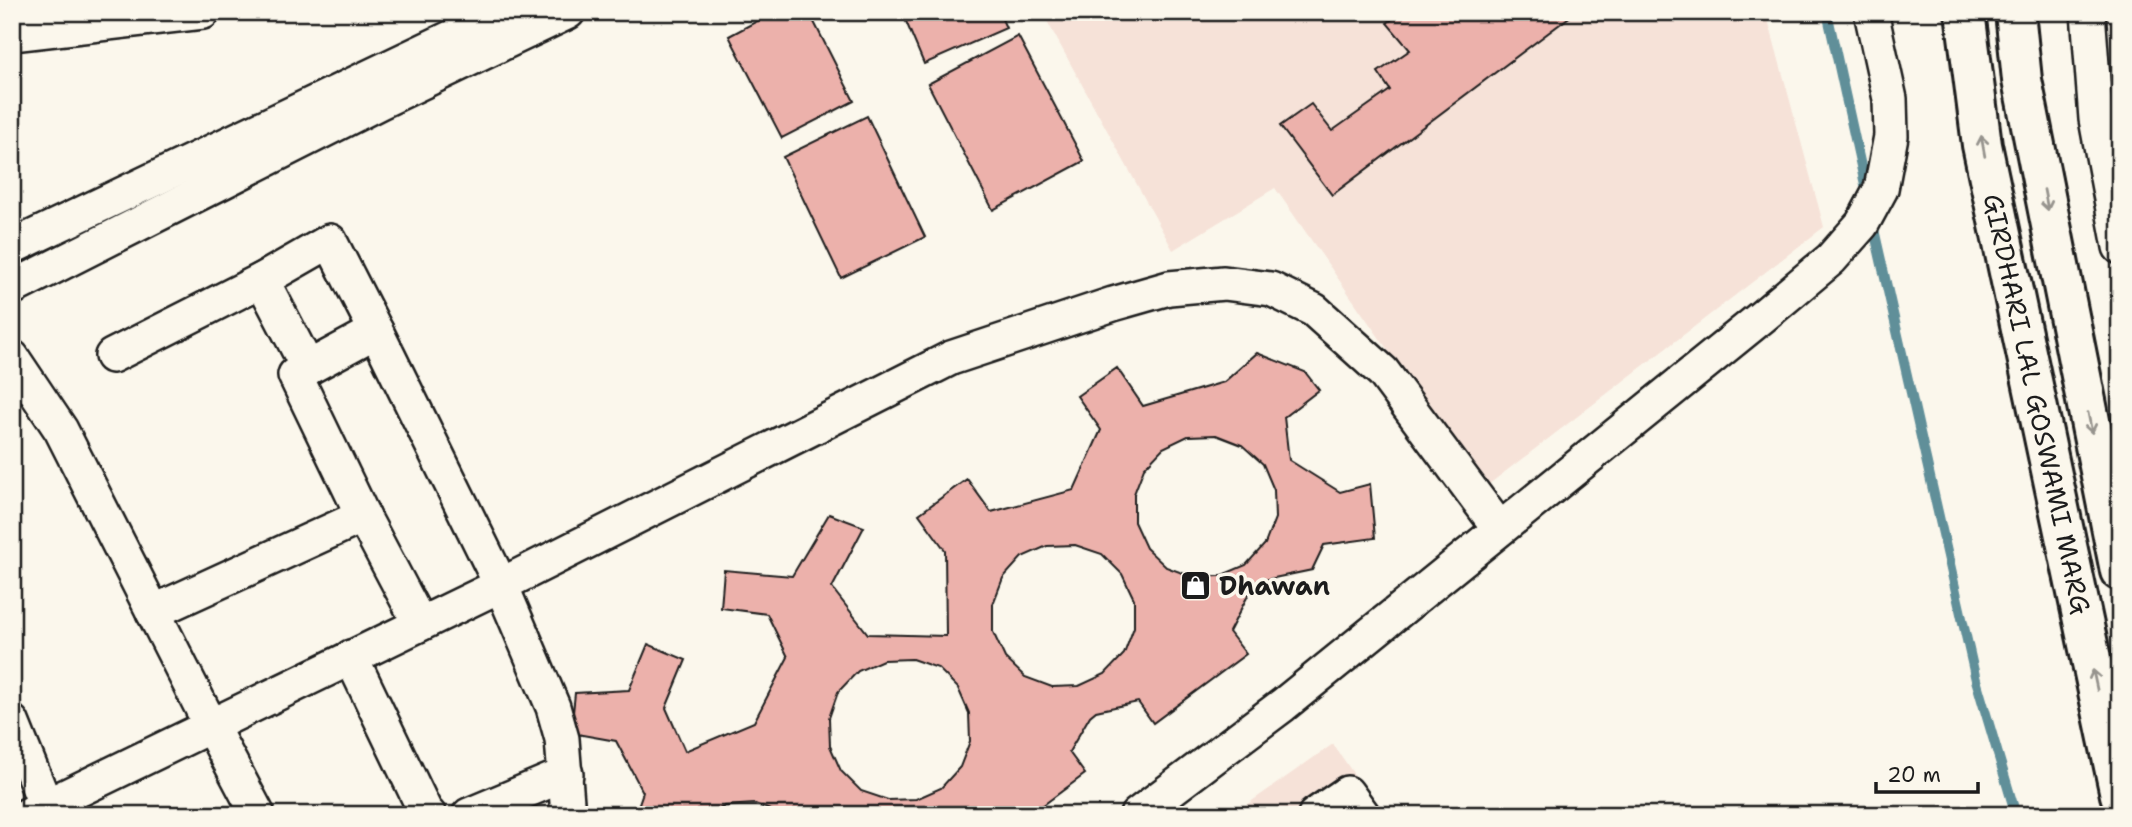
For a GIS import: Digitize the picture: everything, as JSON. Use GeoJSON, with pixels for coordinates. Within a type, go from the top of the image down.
{"type":"FeatureCollection","features":[{"type":"Feature","properties":{"kind":"main road","name":"GIRDHARI LAL GOSWAMI MARG"},"geometry":{"type":"LineString","coordinates":[[1965,12],[1982,145],[2120,795]]}},
{"type":"Feature","properties":{"kind":"main road","name":"GIRDHARI LAL GOSWAMI MARG"},"geometry":{"type":"LineString","coordinates":[[2015,12],[2022,80],[2116,532],[2120,571]]}},
{"type":"Feature","properties":{"kind":"street"},"geometry":{"type":"LineString","coordinates":[[12,34],[204,12]]}},
{"type":"Feature","properties":{"kind":"street"},"geometry":{"type":"LineString","coordinates":[[12,247],[505,12]]}},
{"type":"Feature","properties":{"kind":"street"},"geometry":{"type":"LineString","coordinates":[[12,288],[380,102],[568,12]]}},
{"type":"Feature","properties":{"kind":"street"},"geometry":{"type":"LineString","coordinates":[[1137,815],[1283,705],[1831,258],[1862,224],[1881,189],[1891,136],[1890,99],[1871,12]]}},
{"type":"Feature","properties":{"kind":"street"},"geometry":{"type":"LineString","coordinates":[[2088,12],[2096,119],[2118,227]]}},
{"type":"Feature","properties":{"kind":"street"},"geometry":{"type":"LineString","coordinates":[[112,356],[262,280],[330,241],[501,585],[553,707],[562,739],[568,815]]}},
{"type":"Feature","properties":{"kind":"street"},"geometry":{"type":"LineString","coordinates":[[262,280],[308,368]]}},
{"type":"Feature","properties":{"kind":"street"},"geometry":{"type":"LineString","coordinates":[[12,722],[37,810],[501,585],[951,358],[1169,288],[1224,284],[1271,289],[1314,310],[1383,372],[1499,528]]}},
{"type":"Feature","properties":{"kind":"street"},"geometry":{"type":"LineString","coordinates":[[376,331],[295,375],[363,516],[420,624]]}},
{"type":"Feature","properties":{"kind":"street"},"geometry":{"type":"LineString","coordinates":[[12,357],[61,430],[258,815]]}},
{"type":"Feature","properties":{"kind":"street"},"geometry":{"type":"LineString","coordinates":[[153,612],[363,516]]}},
{"type":"Feature","properties":{"kind":"street"},"geometry":{"type":"LineString","coordinates":[[351,657],[429,815]]}},
{"type":"Feature","properties":{"kind":"street"},"geometry":{"type":"LineString","coordinates":[[469,815],[566,774]]}},
{"type":"Feature","properties":{"kind":"street"},"geometry":{"type":"LineString","coordinates":[[1315,815],[1347,793],[1363,815]]}},
{"type":"Feature","properties":{"kind":"shaded area"},"geometry":{"type":"Polygon","coordinates":[[[1042,12],[1766,12],[1824,227],[1484,488],[1275,188],[1173,250],[1042,12]]]}},
{"type":"Feature","properties":{"kind":"shaded area"},"geometry":{"type":"Polygon","coordinates":[[[1333,744],[1382,815],[1232,815],[1333,744]]]}},
{"type":"Feature","properties":{"kind":"building"},"geometry":{"type":"Polygon","coordinates":[[[774,12],[809,12],[854,101],[782,138],[729,36],[774,12]]]}},
{"type":"Feature","properties":{"kind":"building"},"geometry":{"type":"Polygon","coordinates":[[[902,12],[999,12],[1006,28],[924,64],[902,12]]]}},
{"type":"Feature","properties":{"kind":"building"},"geometry":{"type":"Polygon","coordinates":[[[1402,12],[1576,12],[1332,195],[1280,126],[1311,104],[1332,131],[1390,90],[1378,72],[1410,50],[1387,23],[1402,12]]]}},
{"type":"Feature","properties":{"kind":"building"},"geometry":{"type":"Polygon","coordinates":[[[1018,36],[1084,161],[993,210],[928,84],[1018,36]]]}},
{"type":"Feature","properties":{"kind":"building"},"geometry":{"type":"Polygon","coordinates":[[[867,116],[925,237],[841,278],[783,157],[867,116]]]}},
{"type":"Feature","properties":{"kind":"building"},"geometry":{"type":"Polygon","coordinates":[[[1257,353],[1305,372],[1319,390],[1284,417],[1289,460],[1340,492],[1370,484],[1375,538],[1324,545],[1312,570],[1255,582],[1229,632],[1246,654],[1153,723],[1138,702],[1096,711],[1090,716],[1069,752],[1085,774],[1030,815],[991,815],[983,805],[945,815],[783,815],[755,804],[725,806],[707,815],[635,815],[643,792],[616,741],[571,733],[575,693],[629,690],[648,644],[686,660],[666,708],[685,751],[754,722],[788,657],[767,614],[721,608],[724,570],[792,576],[829,514],[864,527],[832,588],[868,634],[946,636],[945,550],[919,514],[967,479],[991,512],[1074,490],[1101,430],[1077,396],[1117,368],[1143,406],[1224,382],[1257,353]],[[1216,435],[1188,436],[1163,448],[1144,468],[1134,494],[1134,522],[1146,548],[1166,567],[1193,577],[1220,576],[1246,565],[1265,544],[1275,518],[1274,490],[1263,464],[1242,445],[1216,435]],[[1075,545],[1047,546],[1022,557],[1003,578],[993,604],[993,632],[1005,658],[1025,677],[1052,687],[1079,686],[1105,674],[1124,654],[1134,627],[1134,599],[1122,574],[1102,554],[1075,545]],[[912,659],[883,660],[858,671],[838,692],[829,718],[830,746],[841,771],[861,791],[888,800],[916,799],[941,788],[960,767],[970,741],[969,713],[958,688],[938,668],[912,659]]]}},
{"type":"Feature","properties":{"kind":"waterway"},"geometry":{"type":"LineString","coordinates":[[1827,12],[1866,189]]}},
{"type":"Feature","properties":{"kind":"waterway"},"geometry":{"type":"LineString","coordinates":[[1873,225],[1976,680],[2016,815]]}},
{"type":"Feature","properties":{"kind":"place","name":"Dhawan"},"geometry":{"type":"Point","coordinates":[1196,586]}}]}
